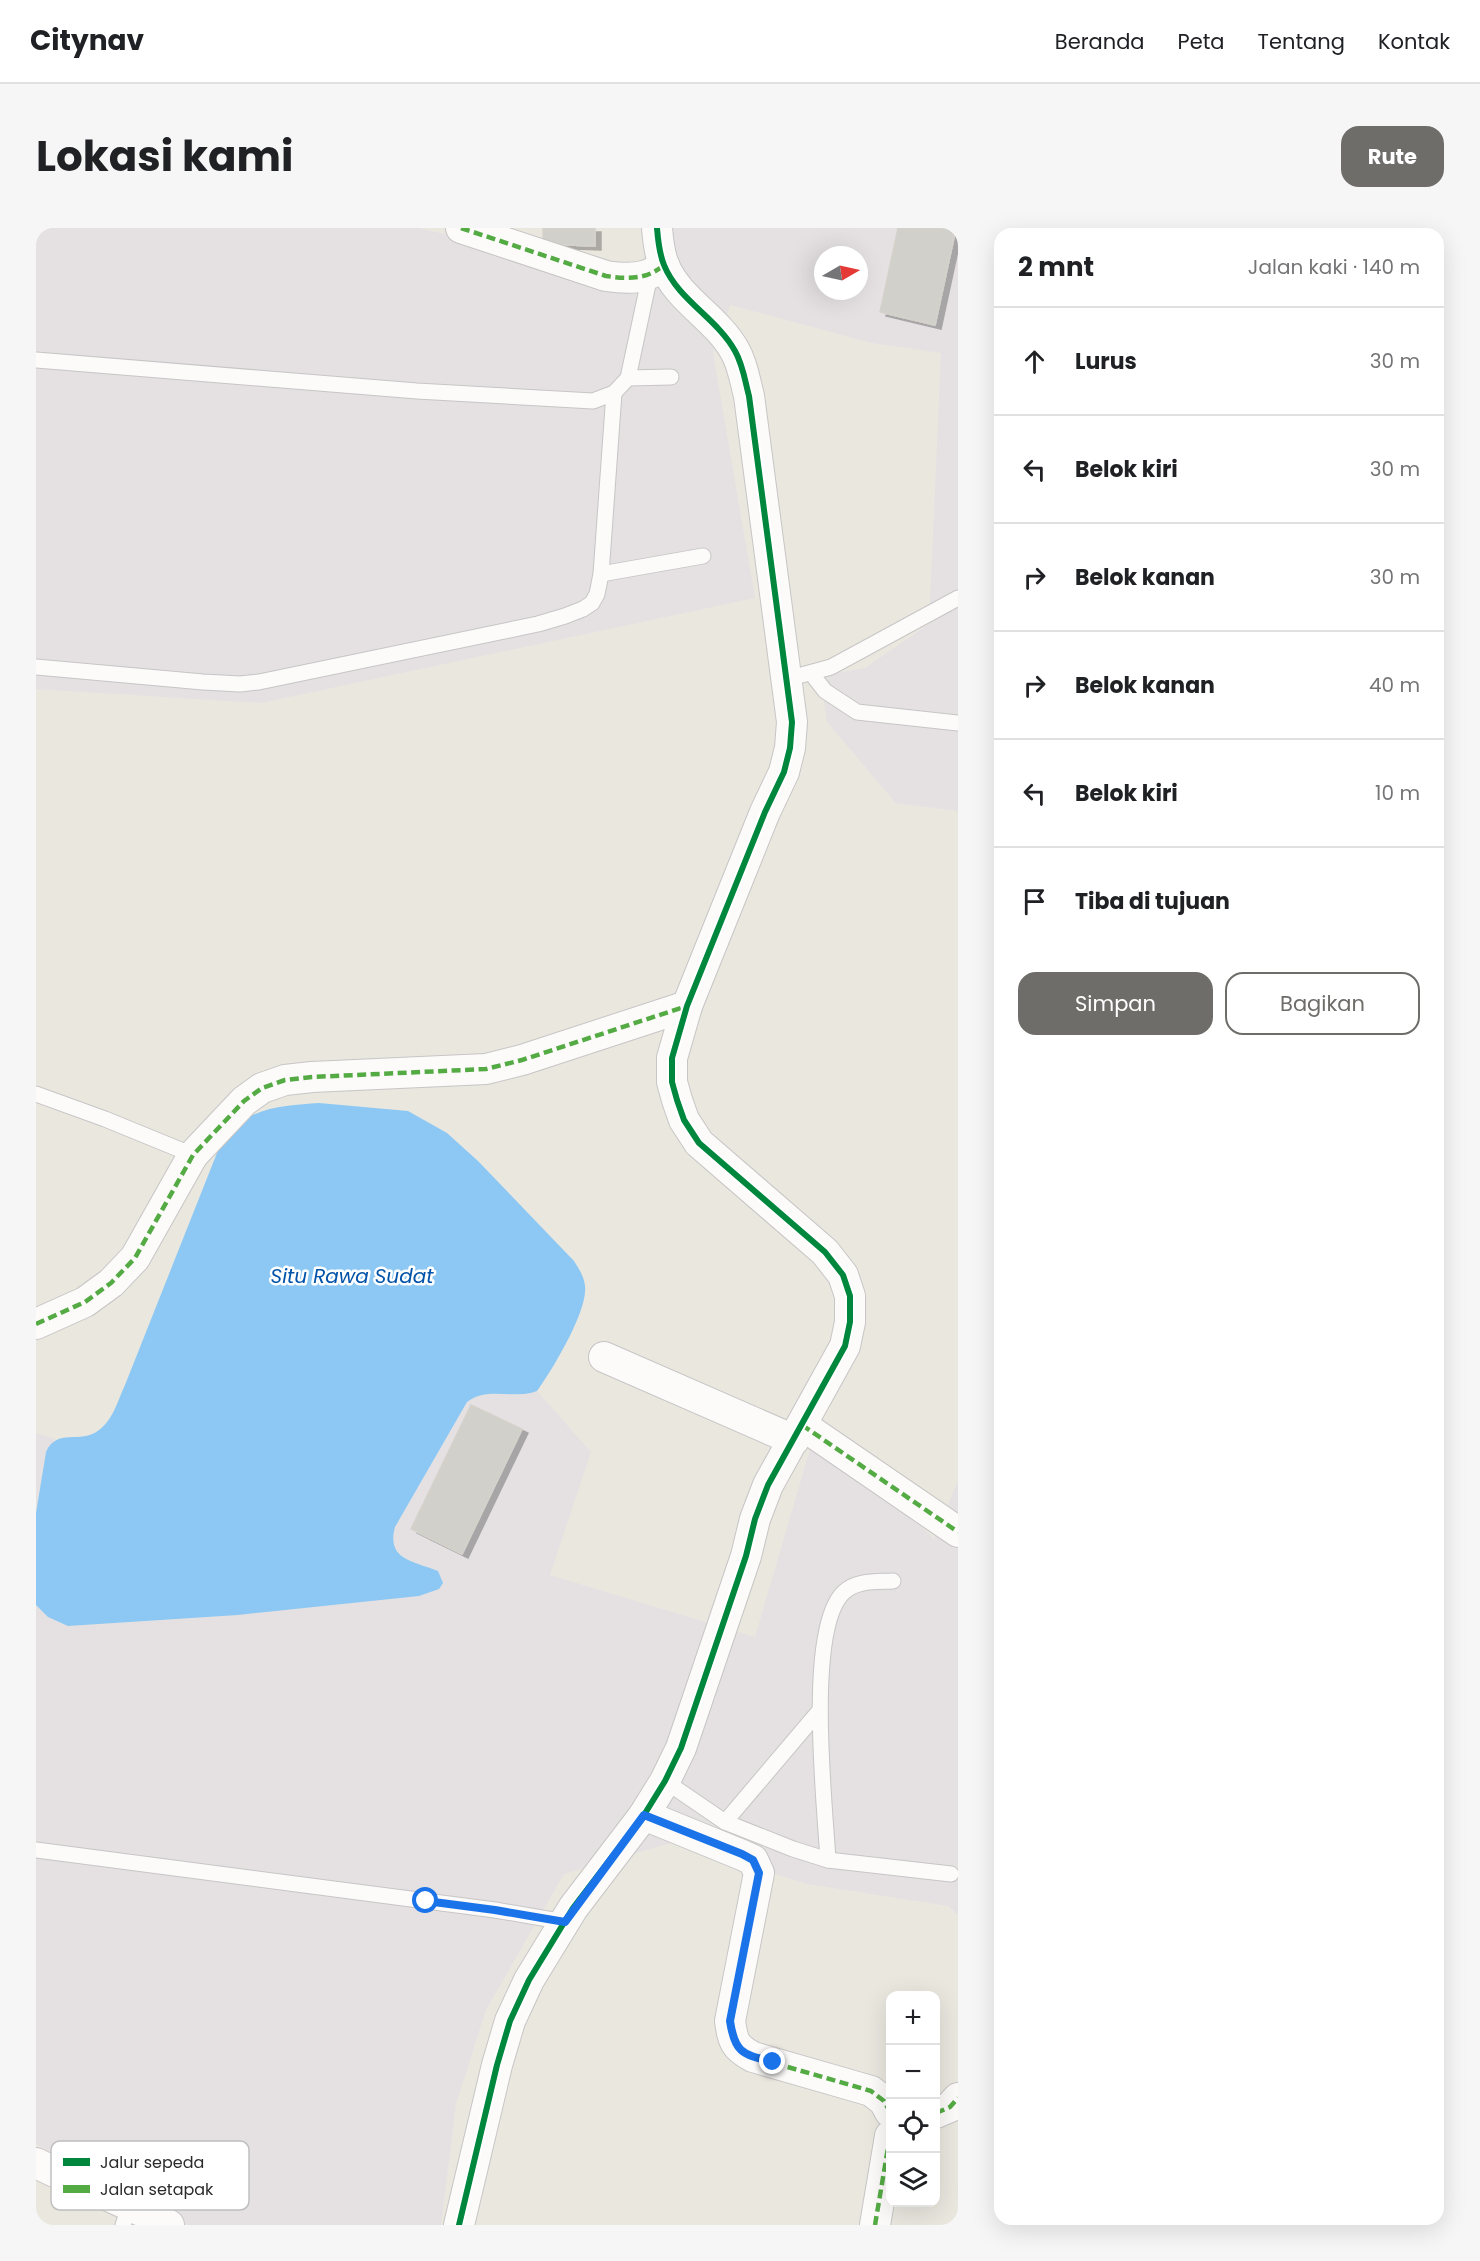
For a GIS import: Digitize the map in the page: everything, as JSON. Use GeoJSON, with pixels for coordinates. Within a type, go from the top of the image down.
{"type":"FeatureCollection","features":[{"type":"Feature","properties":{"kind":"street"},"geometry":{"type":"LineString","coordinates":[[461,228],[606,276],[623,279],[657,270]]}},
{"type":"Feature","properties":{"kind":"street"},"geometry":{"type":"LineString","coordinates":[[657,228],[657,270]]}},
{"type":"Feature","properties":{"kind":"street"},"geometry":{"type":"LineString","coordinates":[[459,2225],[510,2021],[529,1980],[565,1922],[644,1815],[665,1781],[681,1748],[768,1485],[845,1346],[850,1322],[850,1296],[843,1275],[825,1252],[699,1143],[684,1120],[672,1082],[672,1058],[687,1006],[783,772],[790,748],[799,676],[743,370],[735,351],[723,334],[657,270]]}},
{"type":"Feature","properties":{"kind":"street"},"geometry":{"type":"LineString","coordinates":[[36,1324],[85,1302],[111,1283],[135,1258],[193,1155],[244,1101],[262,1088],[285,1080],[312,1077],[486,1069],[522,1060],[687,1006]]}},
{"type":"Feature","properties":{"kind":"street"},"geometry":{"type":"LineString","coordinates":[[604,1357],[798,1432],[958,1532]]}},
{"type":"Feature","properties":{"kind":"street"},"geometry":{"type":"LineString","coordinates":[[644,1815],[742,1854],[753,1860],[759,1873],[730,2021],[733,2040],[742,2051],[753,2057],[871,2091],[886,2104]]}},
{"type":"Feature","properties":{"kind":"street"},"geometry":{"type":"LineString","coordinates":[[940,2112],[950,2107],[958,2098]]}},
{"type":"Feature","properties":{"kind":"street"},"geometry":{"type":"LineString","coordinates":[[875,2225],[888,2153]]}},
{"type":"Feature","properties":{"kind":"street"},"geometry":{"type":"LineString","coordinates":[[36,2163],[51,2171]]}},
{"type":"Feature","properties":{"kind":"street"},"geometry":{"type":"LineString","coordinates":[[126,2215],[169,2225]]}},
{"type":"Feature","properties":{"kind":"lane"},"geometry":{"type":"LineString","coordinates":[[36,360],[405,390],[593,401],[614,393],[627,378],[657,270]]}},
{"type":"Feature","properties":{"kind":"lane"},"geometry":{"type":"LineString","coordinates":[[627,378],[670,376]]}},
{"type":"Feature","properties":{"kind":"lane"},"geometry":{"type":"LineString","coordinates":[[36,667],[203,682],[240,684],[259,682],[538,624],[583,609],[592,603],[597,594],[601,574],[614,393]]}},
{"type":"Feature","properties":{"kind":"lane"},"geometry":{"type":"LineString","coordinates":[[601,574],[703,556]]}},
{"type":"Feature","properties":{"kind":"lane"},"geometry":{"type":"LineString","coordinates":[[799,676],[831,667],[958,598]]}},
{"type":"Feature","properties":{"kind":"lane"},"geometry":{"type":"LineString","coordinates":[[799,676],[825,690],[857,712],[958,723]]}},
{"type":"Feature","properties":{"kind":"lane"},"geometry":{"type":"LineString","coordinates":[[36,1094],[193,1155]]}},
{"type":"Feature","properties":{"kind":"lane"},"geometry":{"type":"LineString","coordinates":[[828,1860],[820,1710],[822,1656],[830,1619],[843,1593],[854,1585],[892,1581]]}},
{"type":"Feature","properties":{"kind":"lane"},"geometry":{"type":"LineString","coordinates":[[724,1822],[820,1710]]}},
{"type":"Feature","properties":{"kind":"lane"},"geometry":{"type":"LineString","coordinates":[[665,1781],[724,1822],[793,1849],[828,1860],[951,1874]]}},
{"type":"Feature","properties":{"kind":"lane"},"geometry":{"type":"LineString","coordinates":[[36,1850],[483,1908],[565,1922]]}},
{"type":"Feature","properties":{"kind":"shaded area"},"geometry":{"type":"Polygon","coordinates":[[[36,228],[419,228],[642,281],[646,228],[958,228],[958,811],[896,803],[827,722],[820,676],[865,668],[929,624],[941,353],[872,343],[730,305],[713,353],[755,598],[261,703],[36,689],[36,228]]]}},
{"type":"Feature","properties":{"kind":"shaded area"},"geometry":{"type":"Polygon","coordinates":[[[537,1391],[591,1452],[550,1575],[755,1637],[810,1449],[880,1483],[934,1539],[958,1481],[958,1915],[948,1906],[807,1884],[674,1842],[564,1874],[486,2010],[456,2104],[441,2225],[188,2225],[160,2210],[249,2210],[249,2141],[51,2141],[51,2152],[36,2144],[36,1605],[48,1617],[68,1626],[238,1615],[403,1557],[393,1546],[395,1527],[467,1402],[475,1396],[486,1393],[520,1395],[537,1391]]]}},
{"type":"Feature","properties":{"kind":"shaded area"},"geometry":{"type":"Polygon","coordinates":[[[36,1433],[55,1439],[46,1452],[36,1513],[36,1433]]]}},
{"type":"Feature","properties":{"kind":"water","name":"Situ Rawa Sudat"},"geometry":{"type":"Polygon","coordinates":[[[319,1103],[408,1111],[447,1133],[478,1161],[574,1261],[584,1282],[584,1297],[575,1325],[560,1355],[537,1391],[483,1395],[467,1402],[395,1527],[393,1538],[398,1553],[404,1558],[438,1571],[443,1583],[439,1589],[419,1596],[238,1615],[68,1626],[48,1617],[36,1605],[36,1513],[46,1452],[56,1440],[92,1434],[104,1426],[112,1415],[217,1153],[231,1131],[246,1119],[265,1110],[319,1103]]]}},
{"type":"Feature","properties":{"kind":"building"},"geometry":{"type":"Polygon","coordinates":[[[543,228],[595,228],[595,246],[543,244],[543,228]]]}},
{"type":"Feature","properties":{"kind":"building"},"geometry":{"type":"Polygon","coordinates":[[[898,228],[956,228],[935,325],[880,312],[898,228]]]}},
{"type":"Feature","properties":{"kind":"building"},"geometry":{"type":"Polygon","coordinates":[[[471,1405],[522,1429],[462,1554],[411,1529],[471,1405]]]}},
{"type":"Feature","properties":{"kind":"marked path"},"geometry":{"type":"LineString","coordinates":[[461,228],[606,276],[622,278],[644,276],[664,265]]}},
{"type":"Feature","properties":{"kind":"marked path"},"geometry":{"type":"LineString","coordinates":[[36,1324],[85,1302],[111,1283],[135,1258],[193,1155],[244,1101],[262,1088],[285,1080],[312,1077],[486,1069],[522,1060],[687,1006]]}},
{"type":"Feature","properties":{"kind":"marked path"},"geometry":{"type":"LineString","coordinates":[[802,1425],[958,1532]]}},
{"type":"Feature","properties":{"kind":"marked path"},"geometry":{"type":"LineString","coordinates":[[644,1815],[753,1860],[759,1873],[730,2021],[738,2046],[753,2057],[871,2091],[886,2105]]}},
{"type":"Feature","properties":{"kind":"marked path"},"geometry":{"type":"LineString","coordinates":[[940,2111],[950,2107],[958,2098]]}},
{"type":"Feature","properties":{"kind":"marked path"},"geometry":{"type":"LineString","coordinates":[[875,2225],[887,2153]]}},
{"type":"Feature","properties":{"kind":"cycle path"},"geometry":{"type":"LineString","coordinates":[[459,2225],[497,2065],[510,2021],[529,1980],[573,1908],[644,1815],[665,1781],[681,1748],[768,1485],[845,1346],[850,1322],[850,1296],[843,1275],[825,1252],[699,1143],[684,1120],[672,1082],[672,1058],[687,1006],[765,812],[784,772],[790,748],[792,722],[749,396],[744,373],[738,356],[727,339],[678,289],[670,277],[661,256],[657,228]]}},
{"type":"Feature","properties":{"kind":"route"},"geometry":{"type":"LineString","coordinates":[[426,1901],[565,1922],[573,1908],[644,1815],[742,1854],[753,1860],[759,1873],[730,2021],[733,2040],[742,2051],[753,2057],[773,2062]]}}]}
